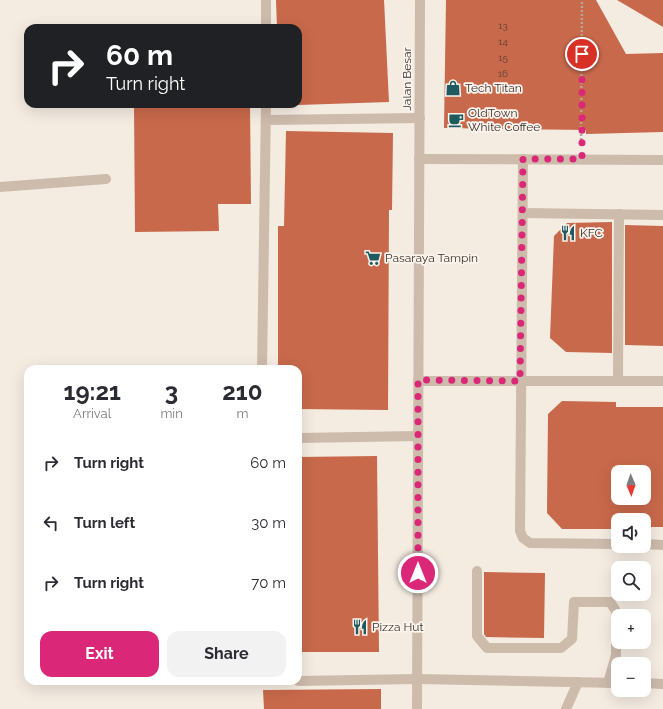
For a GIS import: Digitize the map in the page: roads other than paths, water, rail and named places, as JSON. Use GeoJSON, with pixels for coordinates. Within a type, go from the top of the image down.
{"type":"FeatureCollection","features":[{"type":"Feature","properties":{"kind":"street"},"geometry":{"type":"LineString","coordinates":[[266,0],[266,24]]}},
{"type":"Feature","properties":{"kind":"street","name":"Jalan Besar"},"geometry":{"type":"LineString","coordinates":[[417,709],[420,0]]}},
{"type":"Feature","properties":{"kind":"street"},"geometry":{"type":"LineString","coordinates":[[262,365],[266,108]]}},
{"type":"Feature","properties":{"kind":"street"},"geometry":{"type":"LineString","coordinates":[[266,120],[420,118]]}},
{"type":"Feature","properties":{"kind":"street"},"geometry":{"type":"LineString","coordinates":[[419,158],[663,160]]}},
{"type":"Feature","properties":{"kind":"street"},"geometry":{"type":"LineString","coordinates":[[523,159],[520,381],[520,531],[523,538],[530,542],[611,544]]}},
{"type":"Feature","properties":{"kind":"street"},"geometry":{"type":"LineString","coordinates":[[0,187],[106,179]]}},
{"type":"Feature","properties":{"kind":"street"},"geometry":{"type":"LineString","coordinates":[[523,213],[663,215]]}},
{"type":"Feature","properties":{"kind":"street"},"geometry":{"type":"LineString","coordinates":[[618,381],[619,214]]}},
{"type":"Feature","properties":{"kind":"street"},"geometry":{"type":"LineString","coordinates":[[418,380],[663,381]]}},
{"type":"Feature","properties":{"kind":"street"},"geometry":{"type":"LineString","coordinates":[[302,438],[418,436]]}},
{"type":"Feature","properties":{"kind":"street"},"geometry":{"type":"LineString","coordinates":[[651,544],[663,545]]}},
{"type":"Feature","properties":{"kind":"street"},"geometry":{"type":"LineString","coordinates":[[477,571],[477,636],[487,648],[561,648],[572,639],[574,602],[610,602],[616,611],[616,657]]}},
{"type":"Feature","properties":{"kind":"street"},"geometry":{"type":"LineString","coordinates":[[302,681],[417,679],[611,683]]}},
{"type":"Feature","properties":{"kind":"street"},"geometry":{"type":"LineString","coordinates":[[566,709],[578,682]]}},
{"type":"Feature","properties":{"kind":"street"},"geometry":{"type":"LineString","coordinates":[[651,684],[663,684]]}},
{"type":"Feature","properties":{"kind":"place","name":"Tech Titan"},"geometry":{"type":"Point","coordinates":[453,88]}},
{"type":"Feature","properties":{"kind":"place","name":"OldTown White Coffee"},"geometry":{"type":"Point","coordinates":[456,120]}},
{"type":"Feature","properties":{"kind":"place","name":"KFC"},"geometry":{"type":"Point","coordinates":[568,233]}},
{"type":"Feature","properties":{"kind":"place","name":"Pasaraya Tampin"},"geometry":{"type":"Point","coordinates":[373,258]}},
{"type":"Feature","properties":{"kind":"place","name":"Pizza Hut"},"geometry":{"type":"Point","coordinates":[360,627]}}]}
